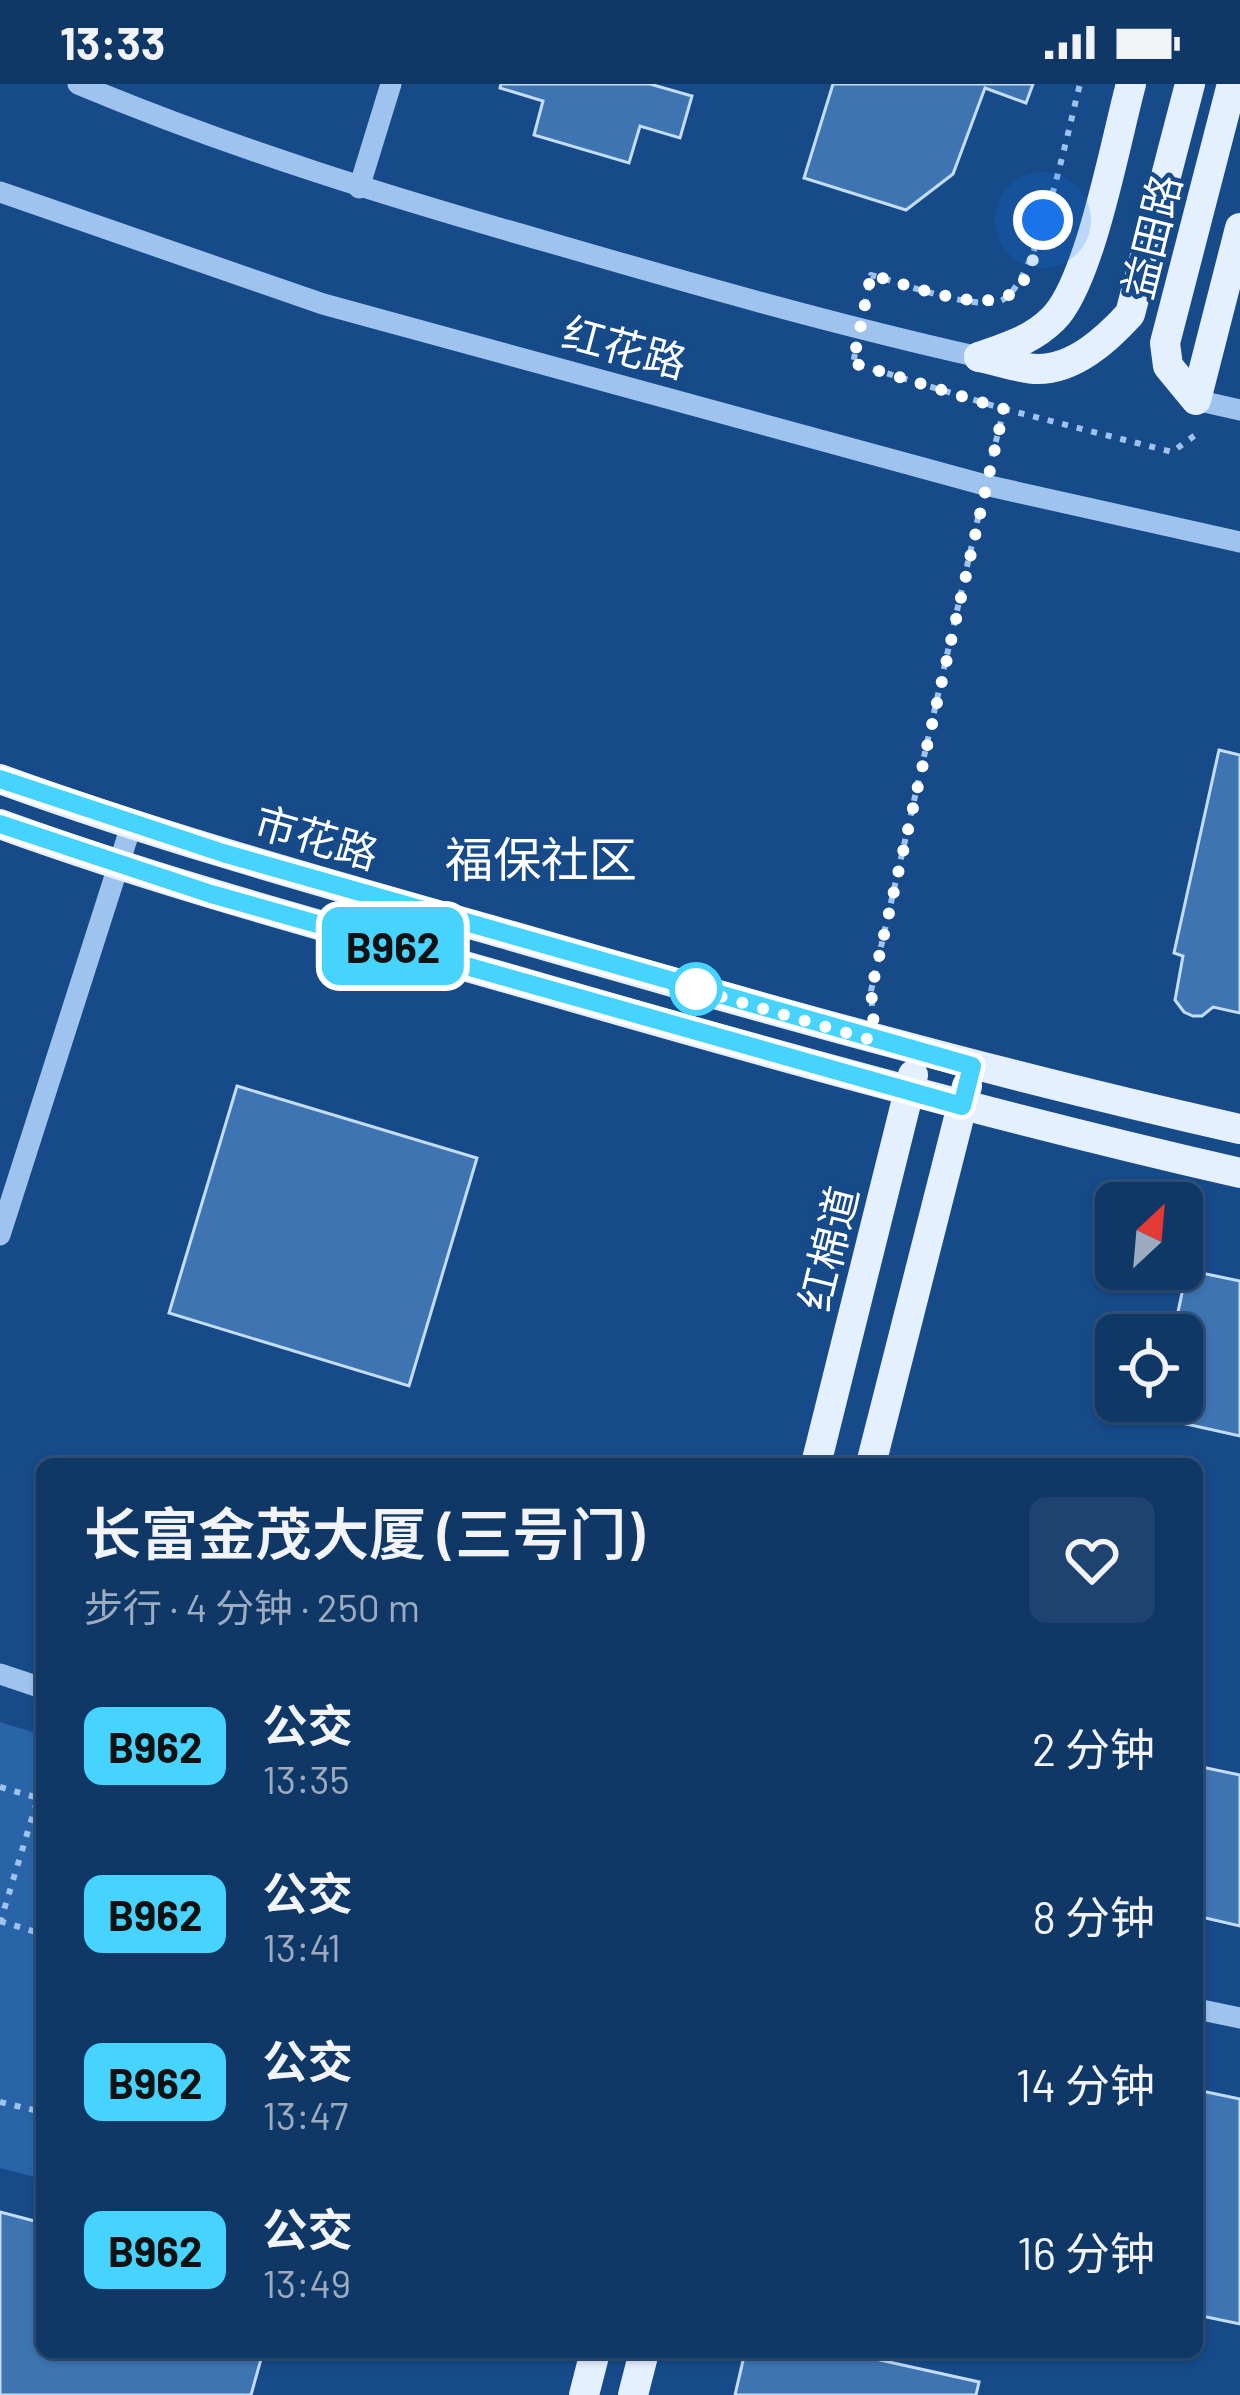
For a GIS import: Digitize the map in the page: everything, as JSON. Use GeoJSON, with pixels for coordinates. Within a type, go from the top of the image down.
{"type":"FeatureCollection","features":[{"type":"Feature","properties":{"kind":"main road"},"geometry":{"type":"LineString","coordinates":[[980,357],[1024,341],[1054,318],[1077,285],[1131,84]]}},
{"type":"Feature","properties":{"kind":"main road","name":"益田路"},"geometry":{"type":"LineString","coordinates":[[980,357],[1039,369],[1078,357],[1109,337],[1130,314],[1190,84]]}},
{"type":"Feature","properties":{"kind":"main road","name":"益田路"},"geometry":{"type":"LineString","coordinates":[[1196,400],[1168,366],[1166,343],[1232,84]]}},
{"type":"Feature","properties":{"kind":"main road"},"geometry":{"type":"LineString","coordinates":[[1196,400],[1240,228]]}},
{"type":"Feature","properties":{"kind":"main road","name":"市花路"},"geometry":{"type":"LineString","coordinates":[[0,779],[132,824],[868,1039],[1240,1129]]}},
{"type":"Feature","properties":{"kind":"main road","name":"市花路"},"geometry":{"type":"LineString","coordinates":[[0,824],[119,864],[908,1091],[1240,1173]]}},
{"type":"Feature","properties":{"kind":"main road","name":"红棉道"},"geometry":{"type":"LineString","coordinates":[[817,1458],[919,1052]]}},
{"type":"Feature","properties":{"kind":"main road"},"geometry":{"type":"LineString","coordinates":[[873,1458],[972,1066]]}},
{"type":"Feature","properties":{"kind":"main road"},"geometry":{"type":"LineString","coordinates":[[584,2395],[593,2358]]}},
{"type":"Feature","properties":{"kind":"main road"},"geometry":{"type":"LineString","coordinates":[[633,2395],[642,2358]]}},
{"type":"Feature","properties":{"kind":"street"},"geometry":{"type":"LineString","coordinates":[[78,84],[359,188],[860,330],[980,357]]}},
{"type":"Feature","properties":{"kind":"street"},"geometry":{"type":"LineString","coordinates":[[359,188],[391,84]]}},
{"type":"Feature","properties":{"kind":"street","name":"红花路"},"geometry":{"type":"LineString","coordinates":[[0,192],[322,304],[985,484],[1240,542]]}},
{"type":"Feature","properties":{"kind":"street"},"geometry":{"type":"LineString","coordinates":[[1196,400],[1236,409]]}},
{"type":"Feature","properties":{"kind":"street"},"geometry":{"type":"LineString","coordinates":[[0,1235],[132,824]]}},
{"type":"Feature","properties":{"kind":"street"},"geometry":{"type":"LineString","coordinates":[[0,1674],[36,1686]]}},
{"type":"Feature","properties":{"kind":"street"},"geometry":{"type":"LineString","coordinates":[[1203,2010],[1240,2018]]}},
{"type":"Feature","properties":{"kind":"path"},"geometry":{"type":"LineString","coordinates":[[1080,84],[1033,258],[1019,288],[1000,301],[974,302],[871,275],[853,363],[1004,409],[1172,452],[1236,409]]}},
{"type":"Feature","properties":{"kind":"path"},"geometry":{"type":"LineString","coordinates":[[868,1039],[874,1017],[871,992],[1004,409]]}},
{"type":"Feature","properties":{"kind":"path"},"geometry":{"type":"LineString","coordinates":[[0,1787],[36,1797]]}},
{"type":"Feature","properties":{"kind":"path"},"geometry":{"type":"LineString","coordinates":[[36,1810],[0,1922],[36,1932]]}},
{"type":"Feature","properties":{"kind":"path"},"geometry":{"type":"LineString","coordinates":[[0,2102],[36,2111]]}},
{"type":"Feature","properties":{"kind":"shaded area"},"geometry":{"type":"Polygon","coordinates":[[[0,1722],[36,1733],[36,2177],[0,2168],[0,1722]]]}},
{"type":"Feature","properties":{"kind":"building"},"geometry":{"type":"Polygon","coordinates":[[[501,84],[650,84],[692,96],[680,138],[640,126],[629,163],[534,135],[543,101],[500,88],[501,84]]]}},
{"type":"Feature","properties":{"kind":"building"},"geometry":{"type":"Polygon","coordinates":[[[833,84],[1033,84],[1026,103],[985,88],[953,174],[906,210],[804,178],[833,84]]]}},
{"type":"Feature","properties":{"kind":"building"},"geometry":{"type":"Polygon","coordinates":[[[1219,750],[1240,755],[1240,1013],[1213,1007],[1202,1016],[1193,1016],[1175,1000],[1183,956],[1174,953],[1219,750]]]}},
{"type":"Feature","properties":{"kind":"building"},"geometry":{"type":"Polygon","coordinates":[[[237,1086],[477,1158],[409,1386],[169,1313],[237,1086]]]}},
{"type":"Feature","properties":{"kind":"building"},"geometry":{"type":"Polygon","coordinates":[[[1203,1273],[1240,1281],[1240,1436],[1177,1422],[1203,1422],[1203,1314],[1178,1314],[1183,1290],[1203,1290],[1203,1273]]]}},
{"type":"Feature","properties":{"kind":"building"},"geometry":{"type":"Polygon","coordinates":[[[1203,1767],[1240,1775],[1240,1926],[1203,1917],[1203,1767]]]}},
{"type":"Feature","properties":{"kind":"building"},"geometry":{"type":"Polygon","coordinates":[[[1203,2091],[1240,2099],[1240,2324],[1203,2316],[1203,2091]]]}},
{"type":"Feature","properties":{"kind":"building"},"geometry":{"type":"Polygon","coordinates":[[[0,2212],[36,2221],[36,2358],[261,2358],[251,2395],[0,2395],[0,2212]]]}},
{"type":"Feature","properties":{"kind":"building"},"geometry":{"type":"Polygon","coordinates":[[[744,2358],[871,2358],[979,2382],[976,2395],[735,2395],[744,2358]]]}},
{"type":"Feature","properties":{"kind":"bus line","name":"B962"},"geometry":{"type":"LineString","coordinates":[[0,779],[223,853],[972,1066],[962,1106],[211,894],[0,824]]}},
{"type":"Feature","properties":{"kind":"district","name":"福保社区"},"geometry":{"type":"Point","coordinates":[541,858]}},
{"type":"Feature","properties":{"kind":"route"},"geometry":{"type":"LineString","coordinates":[[696,989],[688,987],[868,1039],[874,1017],[871,992],[1004,409],[853,363],[871,275],[974,302],[1000,301],[1019,288],[1043,220]]}}]}
